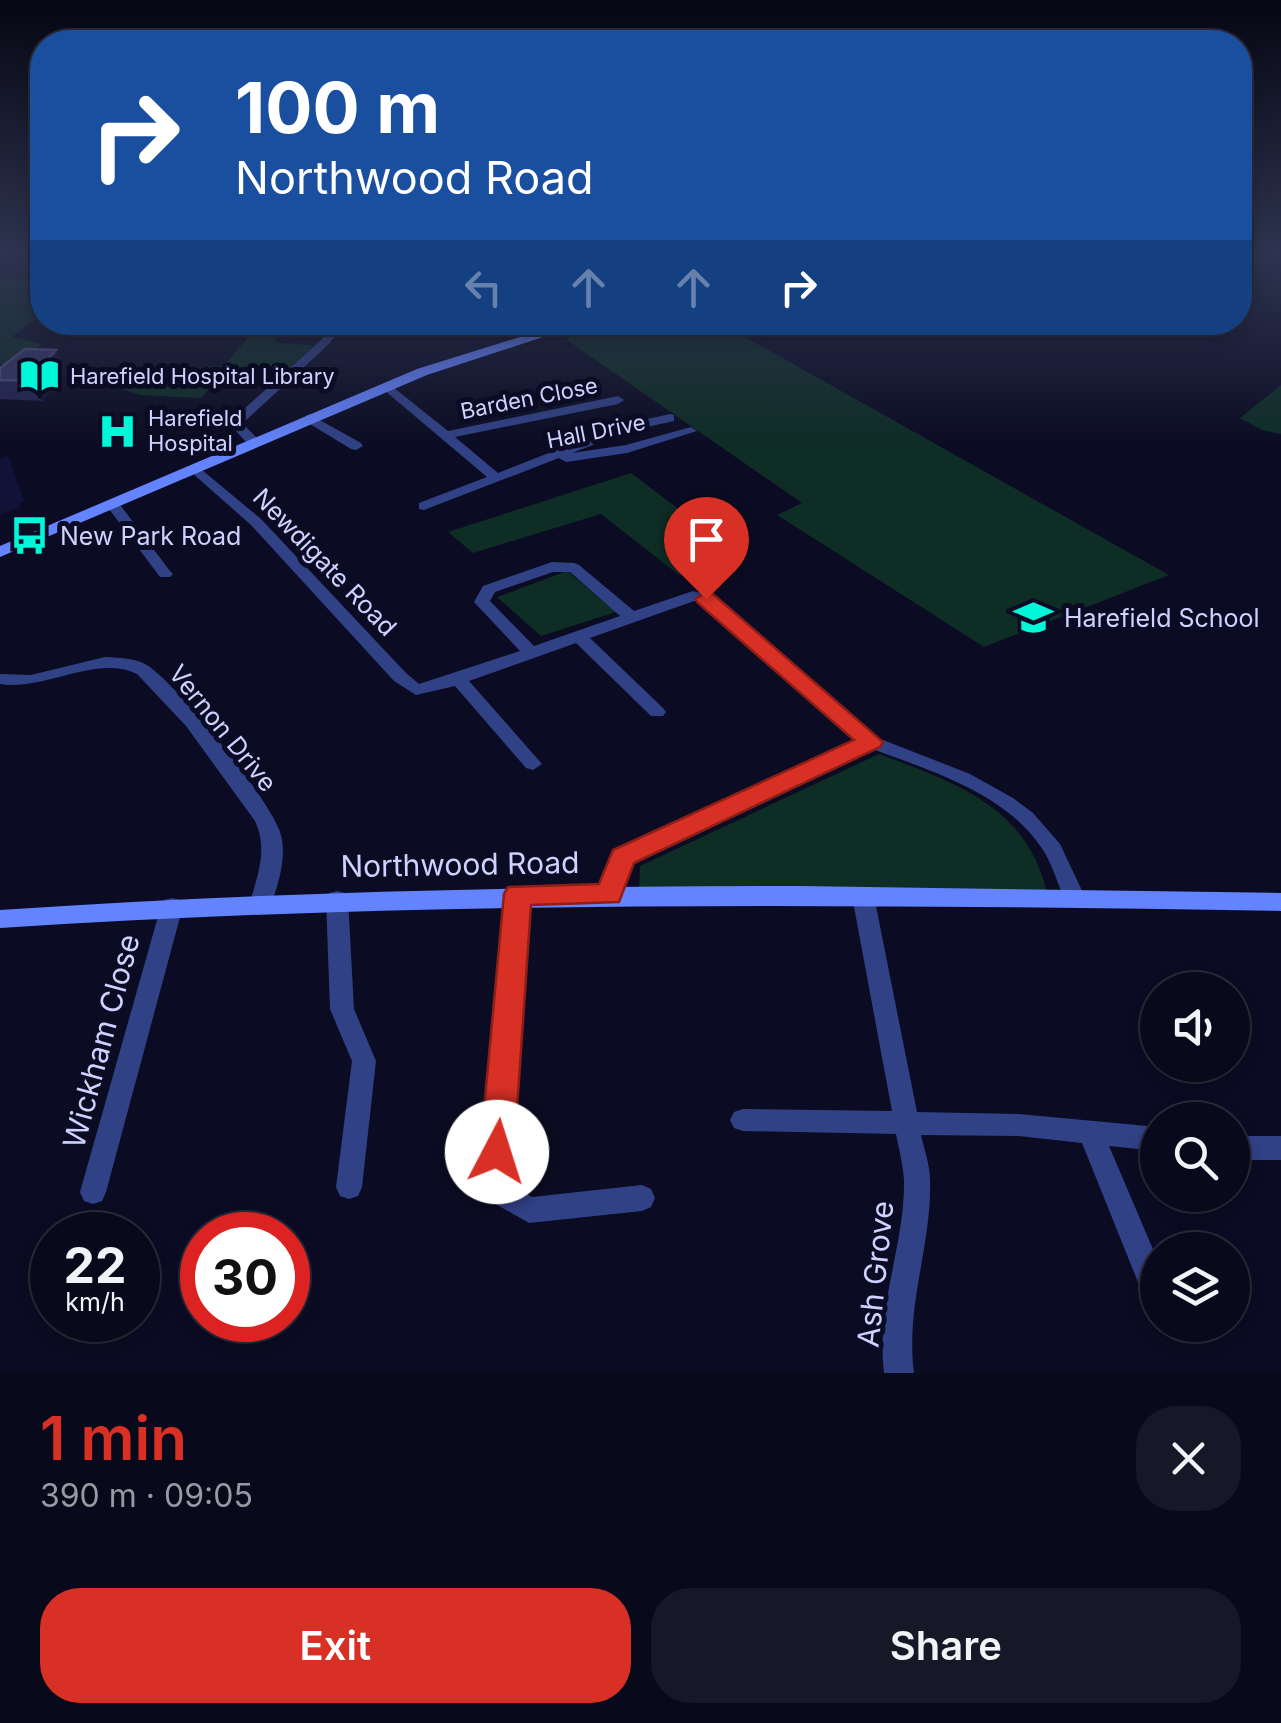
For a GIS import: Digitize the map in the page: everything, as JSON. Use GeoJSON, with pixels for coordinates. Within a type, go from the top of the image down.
{"type":"FeatureCollection","features":[{"type":"Feature","properties":{"kind":"street"},"geometry":{"type":"LineString","coordinates":[[254,442],[237,426],[239,420],[331,335]]}},
{"type":"Feature","properties":{"kind":"street"},"geometry":{"type":"LineString","coordinates":[[0,552],[422,372],[542,335]]}},
{"type":"Feature","properties":{"kind":"street"},"geometry":{"type":"LineString","coordinates":[[388,387],[495,477]]}},
{"type":"Feature","properties":{"kind":"street","name":"Barden Close"},"geometry":{"type":"LineString","coordinates":[[448,435],[494,422],[558,414],[618,400]]}},
{"type":"Feature","properties":{"kind":"street"},"geometry":{"type":"LineString","coordinates":[[310,418],[356,446]]}},
{"type":"Feature","properties":{"kind":"street","name":"Hall Drive"},"geometry":{"type":"LineString","coordinates":[[424,506],[531,464],[670,418]]}},
{"type":"Feature","properties":{"kind":"street","name":"Hall Drive"},"geometry":{"type":"LineString","coordinates":[[647,423],[669,437]]}},
{"type":"Feature","properties":{"kind":"street","name":"Hall Drive"},"geometry":{"type":"LineString","coordinates":[[531,464],[626,449],[691,430]]}},
{"type":"Feature","properties":{"kind":"street","name":"Newdigate Road"},"geometry":{"type":"LineString","coordinates":[[196,469],[256,522],[416,690],[458,678]]}},
{"type":"Feature","properties":{"kind":"street"},"geometry":{"type":"LineString","coordinates":[[113,505],[165,574]]}},
{"type":"Feature","properties":{"kind":"street"},"geometry":{"type":"LineString","coordinates":[[530,652],[482,602],[489,589],[552,567],[574,568],[630,616]]}},
{"type":"Feature","properties":{"kind":"street"},"geometry":{"type":"LineString","coordinates":[[533,764],[458,678],[681,598],[706,599],[871,742],[972,782],[1020,814],[1046,838],[1075,899]]}},
{"type":"Feature","properties":{"kind":"street"},"geometry":{"type":"LineString","coordinates":[[577,635],[657,712]]}},
{"type":"Feature","properties":{"kind":"street","name":"Vernon Drive"},"geometry":{"type":"LineString","coordinates":[[0,679],[39,679],[94,663],[119,663],[144,670],[218,757],[268,824],[272,842],[262,902]]}},
{"type":"Feature","properties":{"kind":"street"},"geometry":{"type":"LineString","coordinates":[[609,894],[623,857],[871,742]]}},
{"type":"Feature","properties":{"kind":"street"},"geometry":{"type":"LineString","coordinates":[[518,894],[494,1188],[529,1210],[642,1198]]}},
{"type":"Feature","properties":{"kind":"street","name":"Northwood Road"},"geometry":{"type":"LineString","coordinates":[[0,919],[172,906],[518,894],[1281,902]]}},
{"type":"Feature","properties":{"kind":"street","name":"Ash Grove"},"geometry":{"type":"LineString","coordinates":[[863,896],[908,1122],[917,1208],[900,1294],[896,1349],[899,1373]]}},
{"type":"Feature","properties":{"kind":"street"},"geometry":{"type":"LineString","coordinates":[[337,899],[342,1009],[364,1061],[349,1187]]}},
{"type":"Feature","properties":{"kind":"street","name":"Wickham Close"},"geometry":{"type":"LineString","coordinates":[[93,1192],[172,906]]}},
{"type":"Feature","properties":{"kind":"street"},"geometry":{"type":"LineString","coordinates":[[743,1120],[908,1122],[1090,1130],[1140,1137]]}},
{"type":"Feature","properties":{"kind":"street"},"geometry":{"type":"LineString","coordinates":[[1090,1130],[1140,1253]]}},
{"type":"Feature","properties":{"kind":"street"},"geometry":{"type":"LineString","coordinates":[[1250,1148],[1281,1148]]}},
{"type":"Feature","properties":{"kind":"green space"},"geometry":{"type":"Polygon","coordinates":[[[0,319],[30,319],[30,323],[12,337],[42,344],[23,362],[0,364],[0,319]]]}},
{"type":"Feature","properties":{"kind":"green space"},"geometry":{"type":"Polygon","coordinates":[[[245,335],[273,335],[277,343],[314,345],[271,385],[216,381],[201,398],[141,395],[121,389],[123,377],[155,370],[223,366],[248,338],[245,335]]]}},
{"type":"Feature","properties":{"kind":"green space"},"geometry":{"type":"Polygon","coordinates":[[[571,335],[741,335],[1169,575],[984,647],[777,515],[802,503],[567,340],[571,335]]]}},
{"type":"Feature","properties":{"kind":"green space"},"geometry":{"type":"Polygon","coordinates":[[[1281,385],[1281,434],[1262,430],[1240,418],[1281,385]]]}},
{"type":"Feature","properties":{"kind":"green space"},"geometry":{"type":"Polygon","coordinates":[[[631,473],[739,555],[679,575],[601,514],[473,553],[448,532],[631,473]]]}},
{"type":"Feature","properties":{"kind":"green space"},"geometry":{"type":"Polygon","coordinates":[[[567,571],[616,612],[541,636],[497,597],[567,571]]]}},
{"type":"Feature","properties":{"kind":"green space"},"geometry":{"type":"Polygon","coordinates":[[[879,754],[961,788],[1006,819],[1038,865],[1048,896],[639,891],[640,866],[879,754]]]}},
{"type":"Feature","properties":{"kind":"building"},"geometry":{"type":"Polygon","coordinates":[[[25,349],[56,350],[40,368],[48,369],[36,381],[0,380],[0,368],[25,349]]]}},
{"type":"Feature","properties":{"kind":"place","name":"Harefield Hospital Library"},"geometry":{"type":"Point","coordinates":[40,376]}},
{"type":"Feature","properties":{"kind":"place","name":"Harefield Hospital"},"geometry":{"type":"Point","coordinates":[118,431]}},
{"type":"Feature","properties":{"kind":"place","name":"New Park Road"},"geometry":{"type":"Point","coordinates":[30,536]}},
{"type":"Feature","properties":{"kind":"place","name":"Harefield School"},"geometry":{"type":"Point","coordinates":[1034,618]}},
{"type":"Feature","properties":{"kind":"route"},"geometry":{"type":"LineString","coordinates":[[497,1152],[518,894],[609,894],[623,857],[871,742],[706,599]]}}]}
